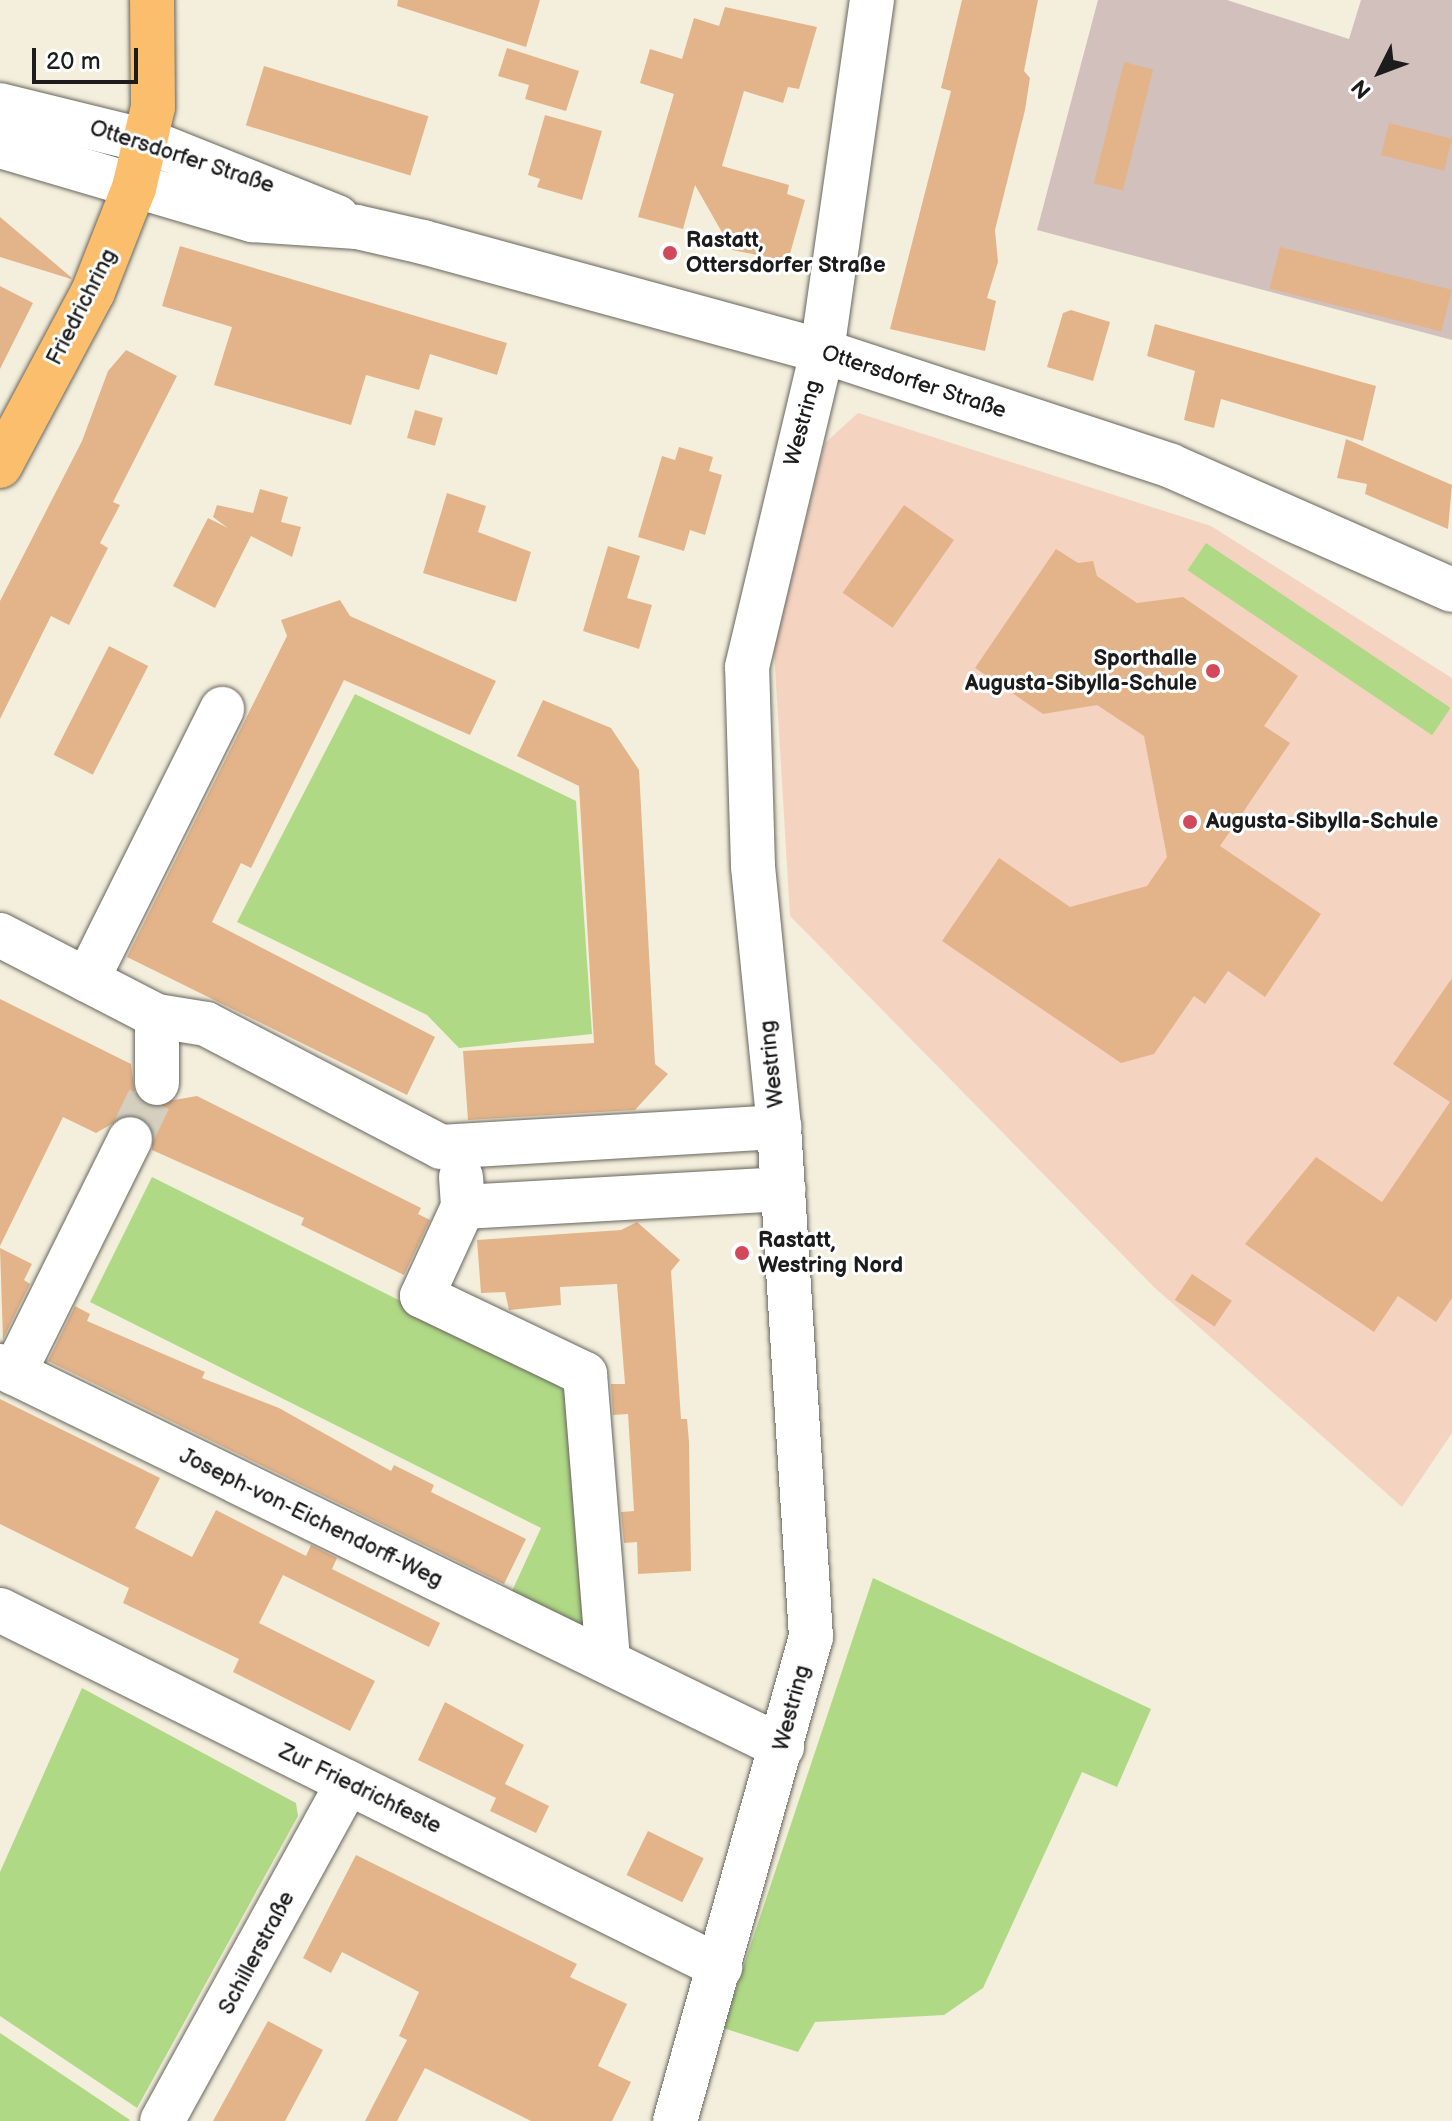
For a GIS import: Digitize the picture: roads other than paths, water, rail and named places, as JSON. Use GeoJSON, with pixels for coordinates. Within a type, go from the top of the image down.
{"type":"FeatureCollection","features":[{"type":"Feature","properties":{"kind":"main road","name":"Friedrichring"},"geometry":{"type":"LineString","coordinates":[[0,466],[93,292],[134,188],[147,141],[152,0]]}},
{"type":"Feature","properties":{"kind":"street","name":"Westring"},"geometry":{"type":"LineString","coordinates":[[675,2121],[811,1637],[779,1127],[753,866],[747,667],[822,351],[872,0]]}},
{"type":"Feature","properties":{"kind":"street","name":"Ottersdorfer Straße"},"geometry":{"type":"LineString","coordinates":[[0,105],[147,141],[275,187],[357,227],[822,351],[1171,466],[1452,590]]}},
{"type":"Feature","properties":{"kind":"street","name":"Ottersdorfer Straße"},"geometry":{"type":"LineString","coordinates":[[0,146],[134,188],[252,220],[357,227]]}},
{"type":"Feature","properties":{"kind":"street"},"geometry":{"type":"LineString","coordinates":[[87,980],[222,709]]}},
{"type":"Feature","properties":{"kind":"street"},"geometry":{"type":"LineString","coordinates":[[0,935],[157,1016],[206,1024],[441,1147],[779,1127]]}},
{"type":"Feature","properties":{"kind":"street"},"geometry":{"type":"LineString","coordinates":[[157,1016],[157,1083]]}},
{"type":"Feature","properties":{"kind":"street","name":"Joseph-von-Eichendorff-Weg"},"geometry":{"type":"LineString","coordinates":[[130,1139],[7,1370],[782,1747]]}},
{"type":"Feature","properties":{"kind":"street"},"geometry":{"type":"LineString","coordinates":[[458,1147],[463,1207],[422,1296],[585,1374],[608,1662]]}},
{"type":"Feature","properties":{"kind":"street"},"geometry":{"type":"LineString","coordinates":[[463,1207],[783,1189]]}},
{"type":"Feature","properties":{"kind":"street","name":"Zur Friedrichfeste"},"geometry":{"type":"LineString","coordinates":[[0,1610],[720,1967]]}},
{"type":"Feature","properties":{"kind":"street","name":"Schillerstraße"},"geometry":{"type":"LineString","coordinates":[[162,2121],[348,1783]]}},
{"type":"Feature","properties":{"kind":"tunnel"},"geometry":{"type":"LineString","coordinates":[[130,1139],[157,1083]]}},
{"type":"Feature","properties":{"kind":"place","name":"Rastatt, Ottersdorfer Straße"},"geometry":{"type":"Point","coordinates":[670,253]}},
{"type":"Feature","properties":{"kind":"place","name":"Sporthalle Augusta-Sibylla-Schule"},"geometry":{"type":"Point","coordinates":[1213,671]}},
{"type":"Feature","properties":{"kind":"place","name":"Augusta-Sibylla-Schule"},"geometry":{"type":"Point","coordinates":[1190,822]}},
{"type":"Feature","properties":{"kind":"place","name":"Rastatt, Westring Nord"},"geometry":{"type":"Point","coordinates":[742,1253]}}]}
